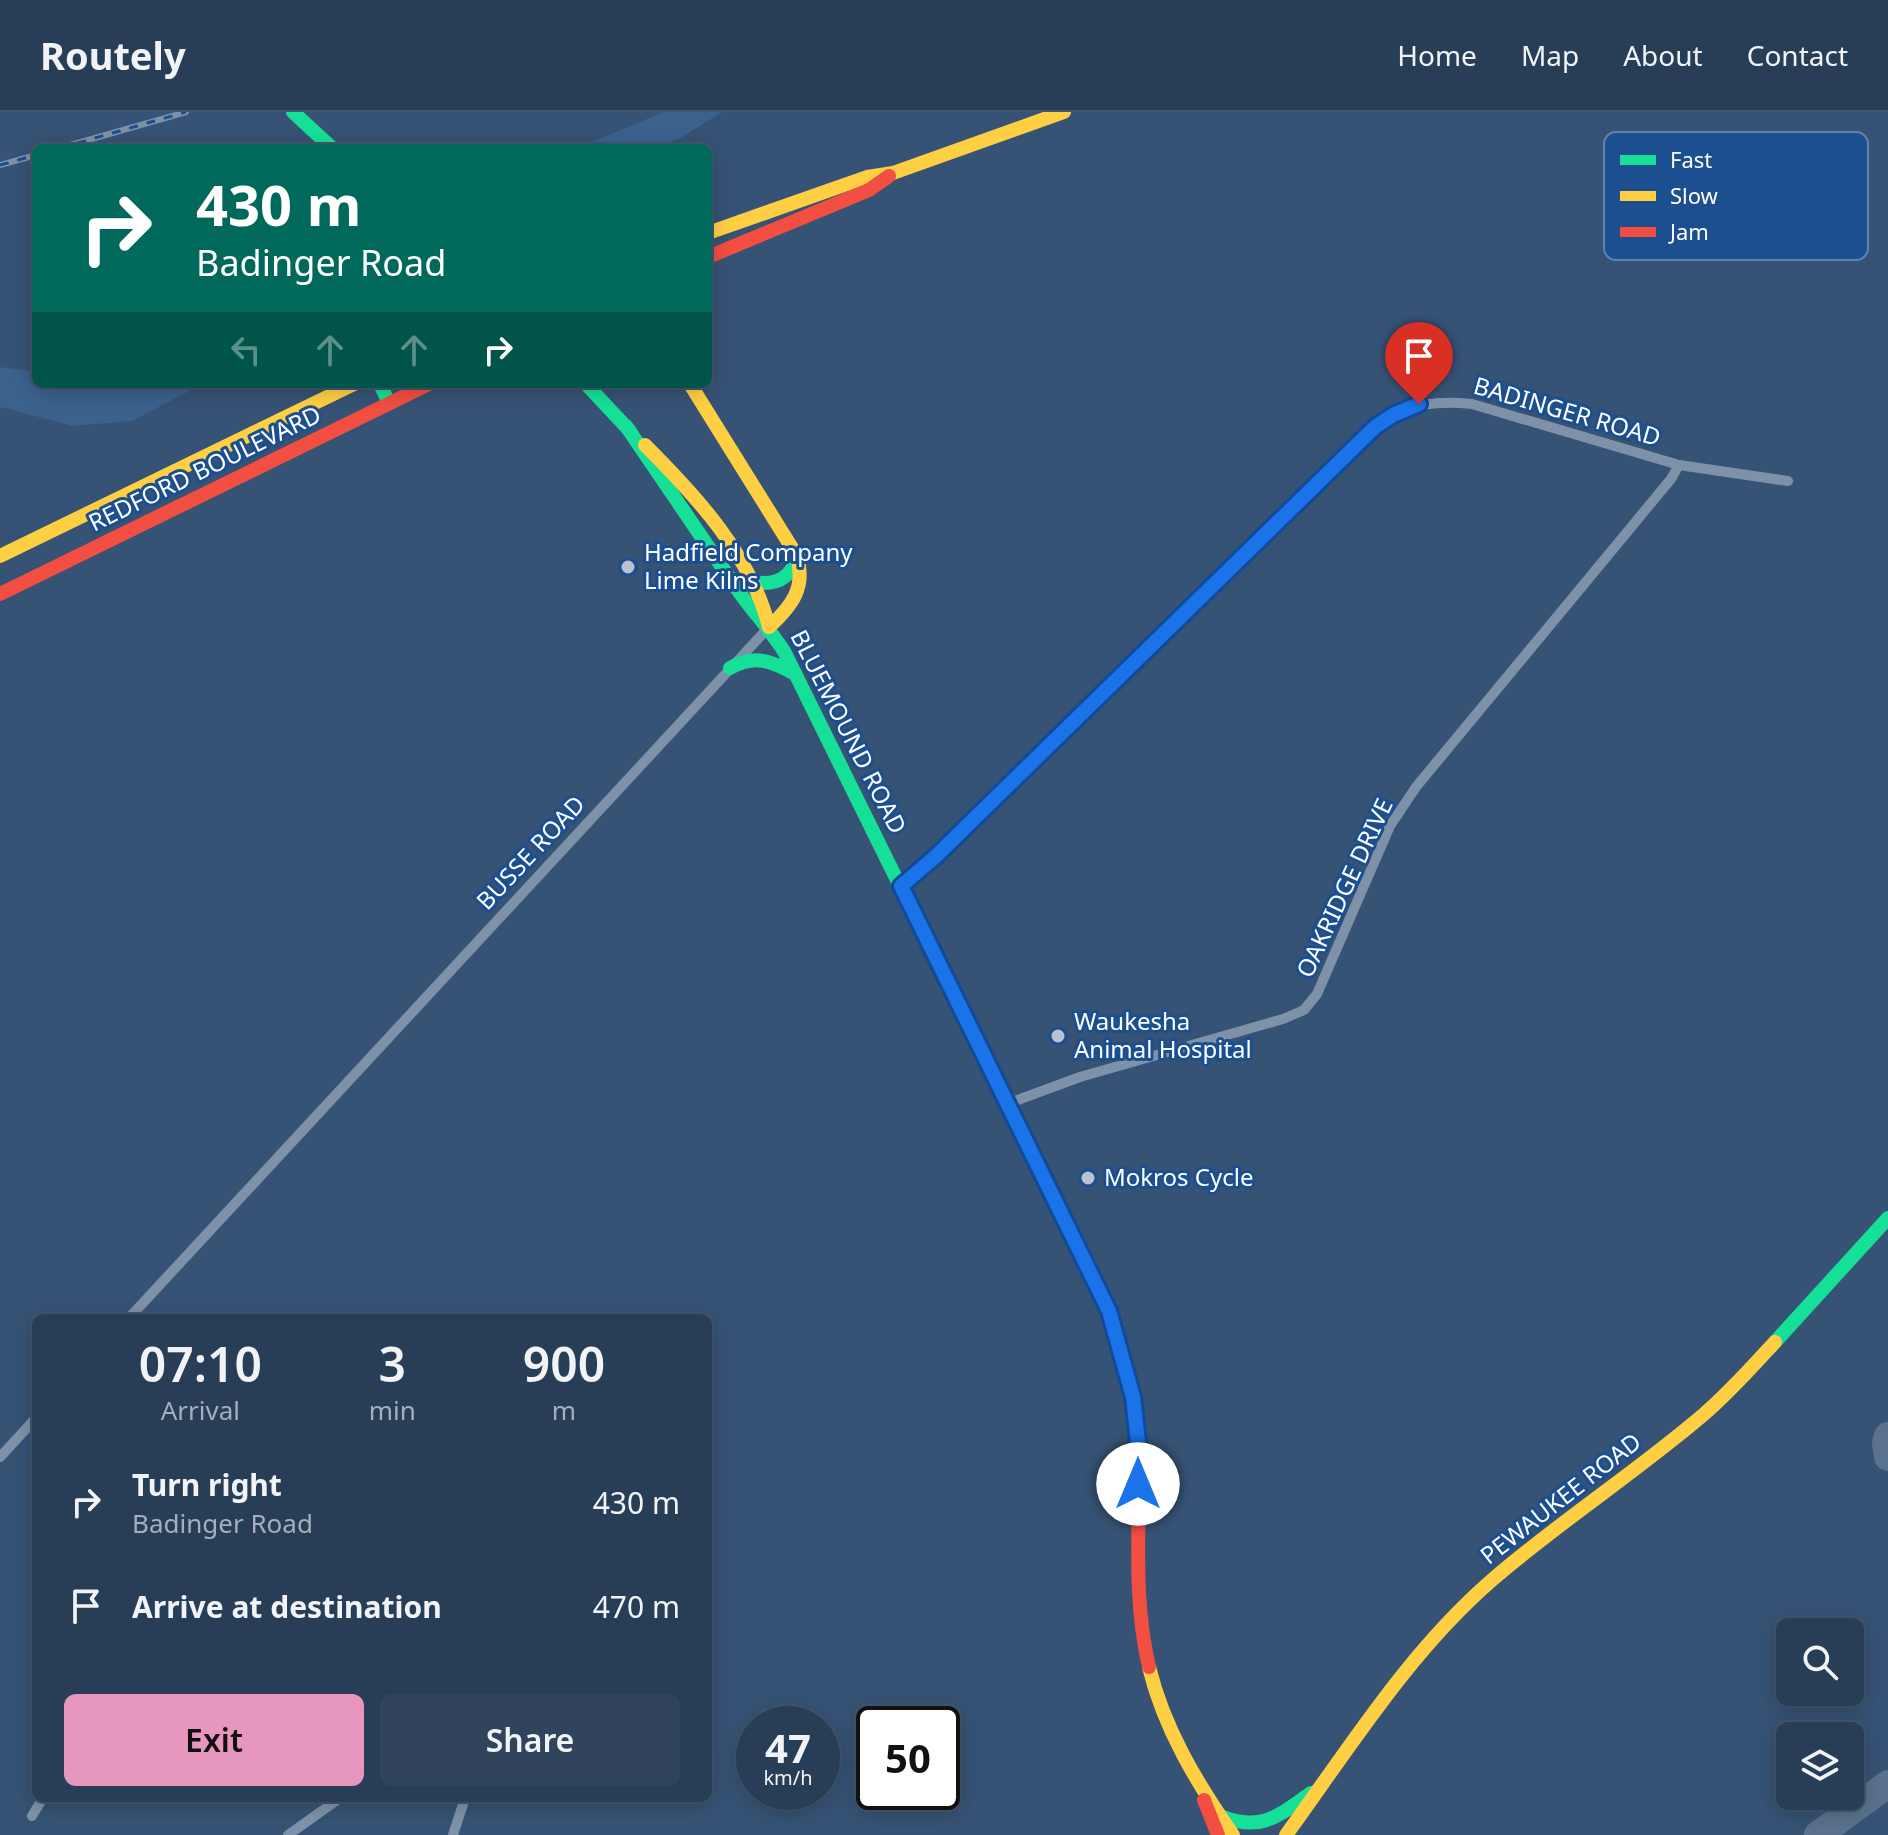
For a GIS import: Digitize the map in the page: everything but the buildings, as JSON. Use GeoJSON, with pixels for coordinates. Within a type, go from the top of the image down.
{"type":"FeatureCollection","features":[{"type":"Feature","properties":{"kind":"main road"},"geometry":{"type":"LineString","coordinates":[[293,112],[328,144]]}},
{"type":"Feature","properties":{"kind":"main road"},"geometry":{"type":"LineString","coordinates":[[712,232],[867,177],[893,173],[1064,112]]}},
{"type":"Feature","properties":{"kind":"main road"},"geometry":{"type":"LineString","coordinates":[[712,255],[869,190],[893,173]]}},
{"type":"Feature","properties":{"kind":"main road","name":"REDFORD BOULEVARD"},"geometry":{"type":"LineString","coordinates":[[0,556],[346,388]]}},
{"type":"Feature","properties":{"kind":"main road"},"geometry":{"type":"LineString","coordinates":[[382,388],[389,403]]}},
{"type":"Feature","properties":{"kind":"main road","name":"REDFORD BOULEVARD"},"geometry":{"type":"LineString","coordinates":[[0,594],[421,388]]}},
{"type":"Feature","properties":{"kind":"main road","name":"BLUEMOUND ROAD"},"geometry":{"type":"LineString","coordinates":[[590,388],[686,485],[753,582],[766,605],[769,627]]}},
{"type":"Feature","properties":{"kind":"main road"},"geometry":{"type":"LineString","coordinates":[[692,388],[798,557],[794,569],[784,580],[769,586],[753,582]]}},
{"type":"Feature","properties":{"kind":"main road","name":"BLUEMOUND ROAD"},"geometry":{"type":"LineString","coordinates":[[626,426],[749,606],[769,627],[796,675],[1097,1283],[1121,1345],[1137,1426],[1137,1578],[1151,1679],[1165,1720],[1201,1788],[1233,1835]]}},
{"type":"Feature","properties":{"kind":"main road","name":"BUSSE ROAD"},"geometry":{"type":"LineString","coordinates":[[769,627],[799,593],[802,574],[798,557]]}},
{"type":"Feature","properties":{"kind":"main road"},"geometry":{"type":"LineString","coordinates":[[730,668],[744,659],[754,658],[767,660],[796,675]]}},
{"type":"Feature","properties":{"kind":"main road","name":"PEWAUKEE ROAD"},"geometry":{"type":"LineString","coordinates":[[1286,1835],[1418,1654],[1444,1626],[1492,1580],[1702,1416],[1737,1384],[1888,1218]]}},
{"type":"Feature","properties":{"kind":"main road"},"geometry":{"type":"LineString","coordinates":[[1219,1815],[1242,1826],[1255,1827],[1271,1820],[1320,1787]]}},
{"type":"Feature","properties":{"kind":"main road"},"geometry":{"type":"LineString","coordinates":[[1201,1788],[1206,1811],[1218,1835]]}},
{"type":"Feature","properties":{"kind":"street","name":"BADINGER ROAD"},"geometry":{"type":"LineString","coordinates":[[901,886],[935,857],[1354,446],[1393,415],[1429,402],[1472,404],[1679,465],[1788,481]]}},
{"type":"Feature","properties":{"kind":"street","name":"OAKRIDGE DRIVE"},"geometry":{"type":"LineString","coordinates":[[1007,1104],[1080,1077],[1283,1019],[1309,1006],[1325,979],[1396,815],[1671,479],[1679,465]]}},
{"type":"Feature","properties":{"kind":"street","name":"BUSSE ROAD"},"geometry":{"type":"LineString","coordinates":[[134,1314],[769,627]]}},
{"type":"Feature","properties":{"kind":"street"},"geometry":{"type":"LineString","coordinates":[[0,1457],[32,1422]]}},
{"type":"Feature","properties":{"kind":"street"},"geometry":{"type":"LineString","coordinates":[[32,1816],[41,1802]]}},
{"type":"Feature","properties":{"kind":"street"},"geometry":{"type":"LineString","coordinates":[[288,1835],[334,1802]]}},
{"type":"Feature","properties":{"kind":"street"},"geometry":{"type":"LineString","coordinates":[[453,1835],[464,1802]]}},
{"type":"Feature","properties":{"kind":"water"},"geometry":{"type":"Polygon","coordinates":[[[663,112],[722,112],[666,144],[587,144],[663,112]]]}},
{"type":"Feature","properties":{"kind":"water"},"geometry":{"type":"Polygon","coordinates":[[[0,367],[32,371],[32,388],[195,388],[132,421],[73,426],[0,407],[0,367]]]}},
{"type":"Feature","properties":{"kind":"taxiway"},"geometry":{"type":"LineString","coordinates":[[1888,1436],[1888,1457]]}},
{"type":"Feature","properties":{"kind":"taxiway"},"geometry":{"type":"LineString","coordinates":[[1818,1835],[1888,1784]]}},
{"type":"Feature","properties":{"kind":"railway"},"geometry":{"type":"LineString","coordinates":[[74,144],[186,112]]}},
{"type":"Feature","properties":{"kind":"railway"},"geometry":{"type":"LineString","coordinates":[[0,165],[32,156]]}},
{"type":"Feature","properties":{"kind":"traffic: fast"},"geometry":{"type":"LineString","coordinates":[[293,112],[328,144]]}},
{"type":"Feature","properties":{"kind":"traffic: fast"},"geometry":{"type":"LineString","coordinates":[[382,388],[389,403]]}},
{"type":"Feature","properties":{"kind":"traffic: fast"},"geometry":{"type":"LineString","coordinates":[[590,388],[630,431]]}},
{"type":"Feature","properties":{"kind":"traffic: fast"},"geometry":{"type":"LineString","coordinates":[[626,426],[737,589],[785,653],[899,884]]}},
{"type":"Feature","properties":{"kind":"traffic: fast"},"geometry":{"type":"LineString","coordinates":[[753,582],[769,583],[781,579],[791,571],[798,557]]}},
{"type":"Feature","properties":{"kind":"traffic: fast"},"geometry":{"type":"LineString","coordinates":[[730,668],[755,660],[795,674]]}},
{"type":"Feature","properties":{"kind":"traffic: fast"},"geometry":{"type":"LineString","coordinates":[[1775,1342],[1888,1218]]}},
{"type":"Feature","properties":{"kind":"traffic: fast"},"geometry":{"type":"LineString","coordinates":[[1223,1817],[1249,1823],[1260,1822],[1280,1814],[1311,1793]]}},
{"type":"Feature","properties":{"kind":"traffic: slow"},"geometry":{"type":"LineString","coordinates":[[712,232],[867,177],[893,173],[1064,112]]}},
{"type":"Feature","properties":{"kind":"traffic: slow"},"geometry":{"type":"LineString","coordinates":[[0,556],[346,388]]}},
{"type":"Feature","properties":{"kind":"traffic: slow"},"geometry":{"type":"LineString","coordinates":[[692,388],[797,556],[800,578],[795,596],[769,627]]}},
{"type":"Feature","properties":{"kind":"traffic: slow"},"geometry":{"type":"LineString","coordinates":[[645,445],[702,506],[735,551],[761,601],[769,627]]}},
{"type":"Feature","properties":{"kind":"traffic: slow"},"geometry":{"type":"LineString","coordinates":[[899,884],[1075,1241]]}},
{"type":"Feature","properties":{"kind":"traffic: slow"},"geometry":{"type":"LineString","coordinates":[[1286,1835],[1407,1669],[1462,1608],[1518,1559],[1703,1415],[1775,1342]]}},
{"type":"Feature","properties":{"kind":"traffic: slow"},"geometry":{"type":"LineString","coordinates":[[1149,1667],[1163,1712],[1183,1755],[1233,1835]]}},
{"type":"Feature","properties":{"kind":"traffic: jam"},"geometry":{"type":"LineString","coordinates":[[712,255],[869,190],[889,176]]}},
{"type":"Feature","properties":{"kind":"traffic: jam"},"geometry":{"type":"LineString","coordinates":[[0,594],[421,388]]}},
{"type":"Feature","properties":{"kind":"traffic: jam"},"geometry":{"type":"LineString","coordinates":[[1075,1241],[1115,1332],[1134,1405],[1138,1460],[1138,1578],[1149,1667]]}},
{"type":"Feature","properties":{"kind":"traffic: jam"},"geometry":{"type":"LineString","coordinates":[[1204,1800],[1218,1835]]}},
{"type":"Feature","properties":{"kind":"place","name":"Hadfield Company Lime Kilns"},"geometry":{"type":"Point","coordinates":[628,567]}},
{"type":"Feature","properties":{"kind":"place","name":"Waukesha Animal Hospital"},"geometry":{"type":"Point","coordinates":[1058,1036]}},
{"type":"Feature","properties":{"kind":"place","name":"Mokros Cycle"},"geometry":{"type":"Point","coordinates":[1088,1178]}},
{"type":"Feature","properties":{"kind":"route"},"geometry":{"type":"LineString","coordinates":[[1138,1484],[1138,1442],[1133,1397],[1121,1345],[1109,1311],[901,886],[935,857],[1354,446],[1393,415],[1419,404]]}}]}
